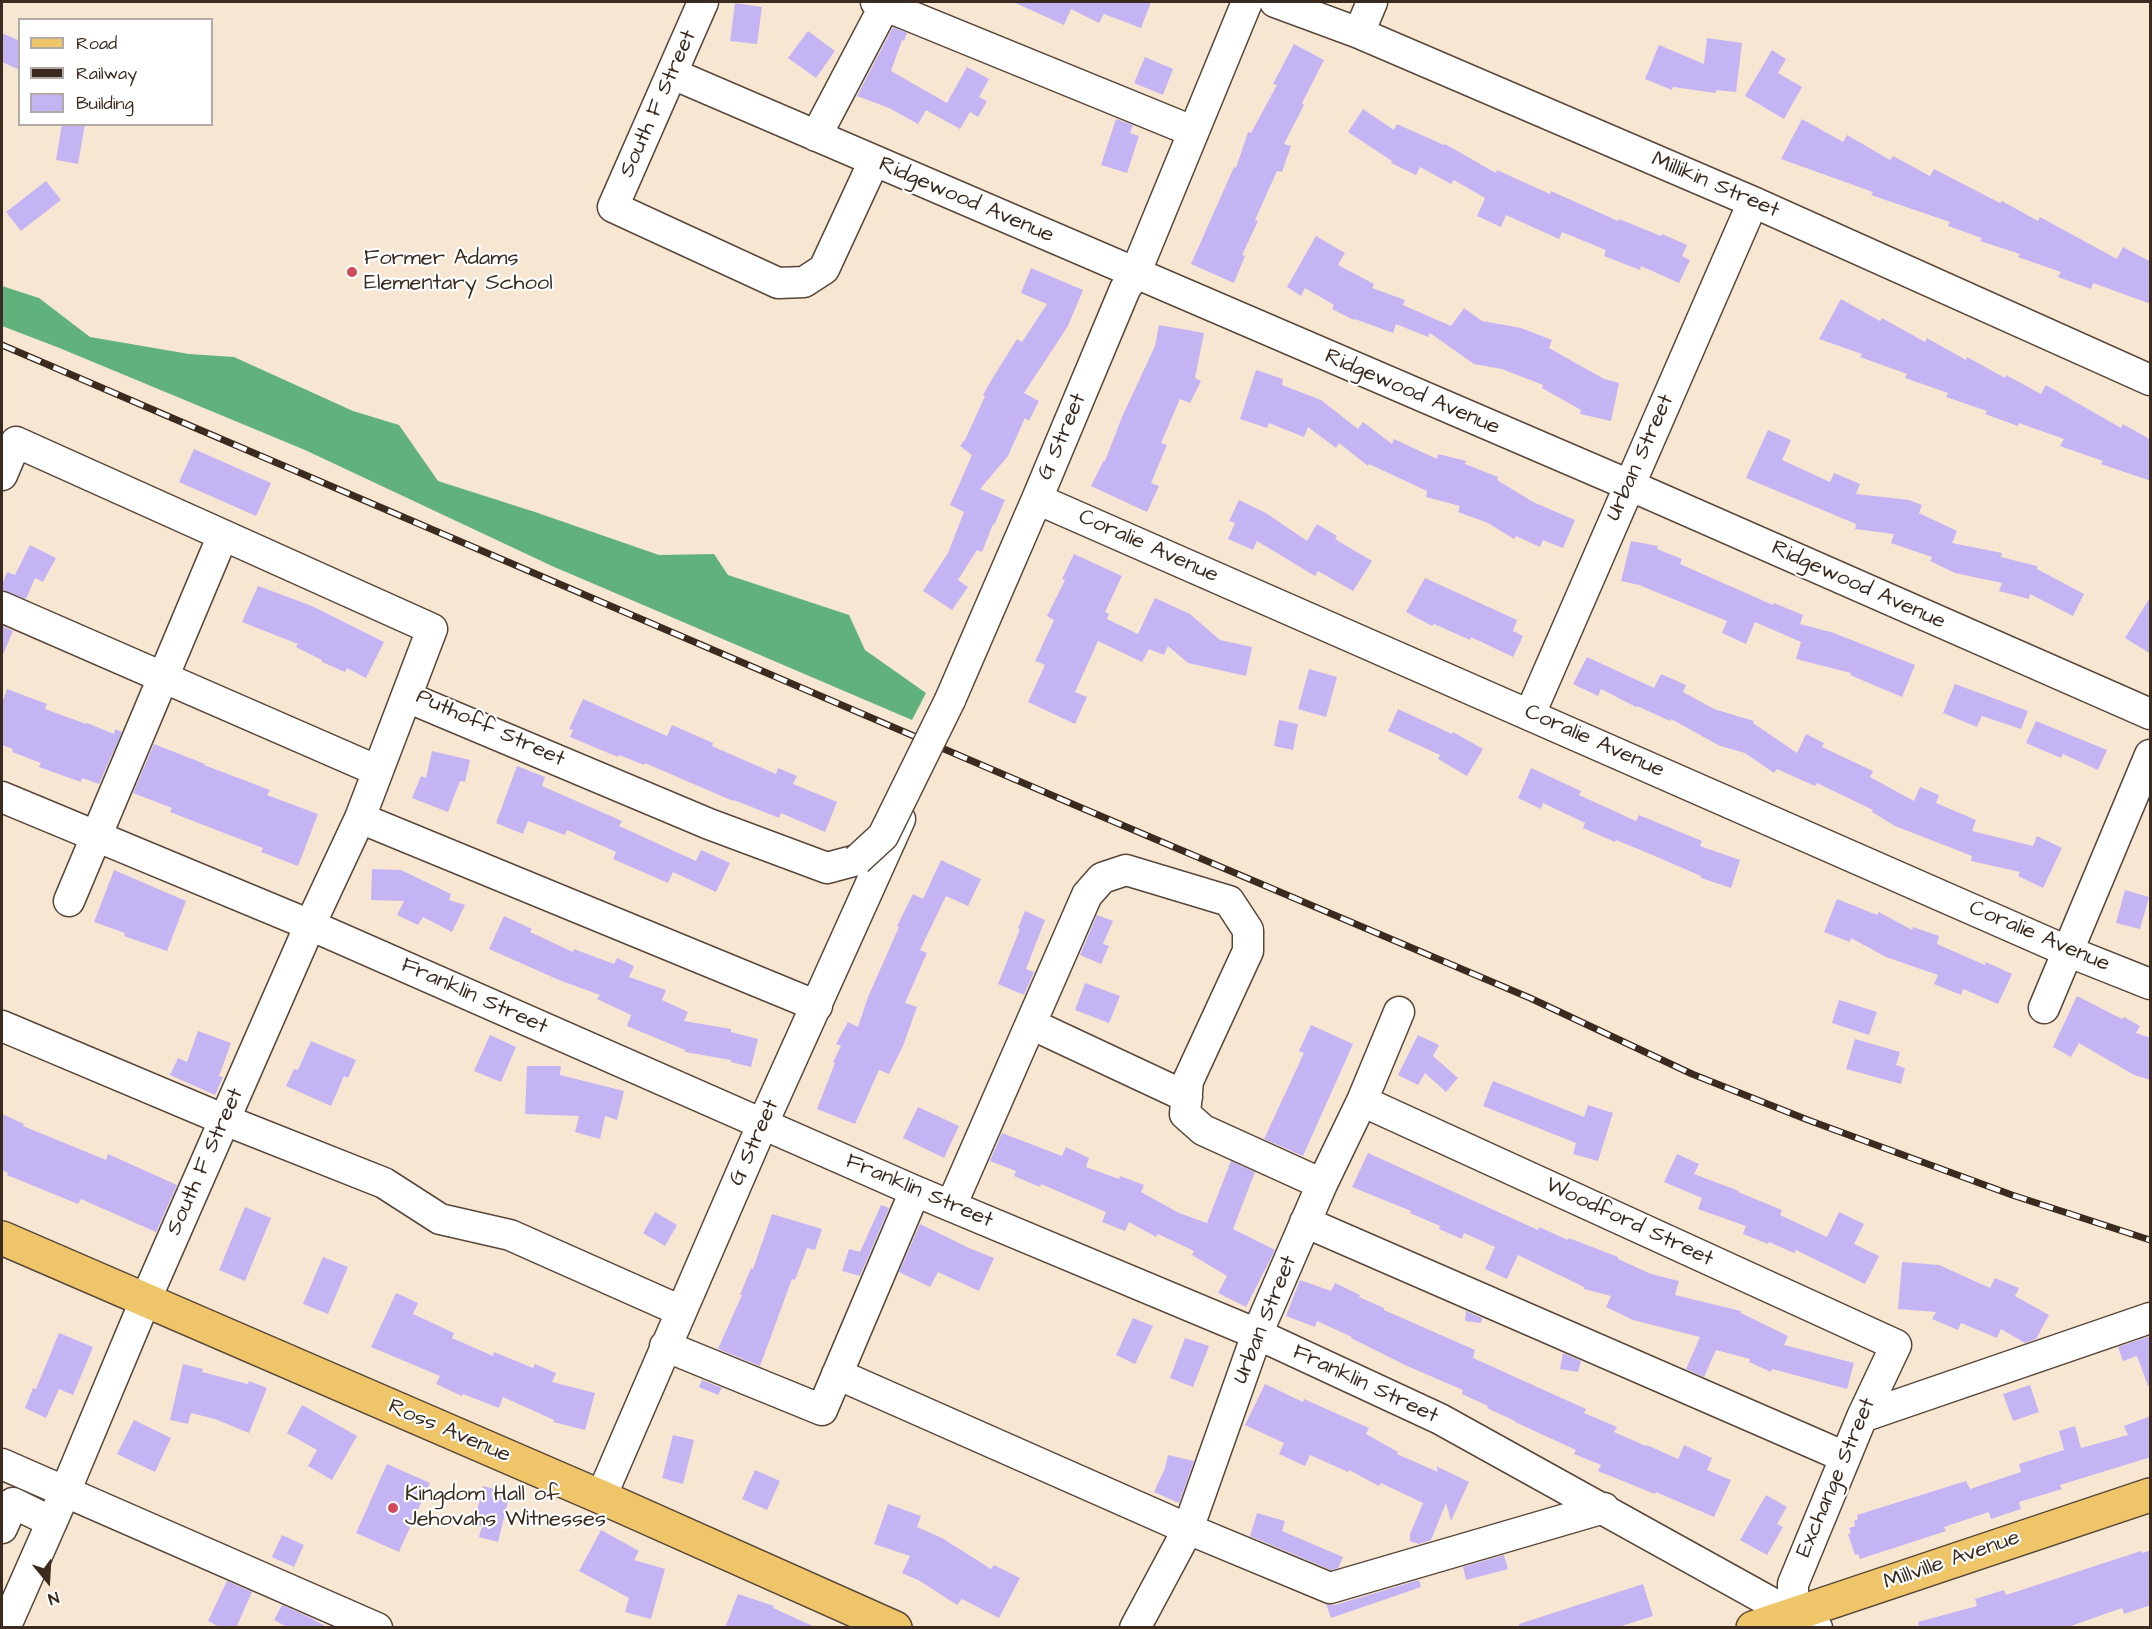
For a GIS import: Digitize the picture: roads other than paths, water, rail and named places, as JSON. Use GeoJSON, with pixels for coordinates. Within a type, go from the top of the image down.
{"type":"FeatureCollection","features":[{"type":"Feature","properties":{"kind":"main road","name":"Ross Avenue"},"geometry":{"type":"LineString","coordinates":[[2,1238],[601,1497],[895,1628]]}},
{"type":"Feature","properties":{"kind":"main road","name":"Millville Avenue"},"geometry":{"type":"LineString","coordinates":[[1753,1628],[1805,1621],[2151,1495]]}},
{"type":"Feature","properties":{"kind":"street","name":"South F Street"},"geometry":{"type":"LineString","coordinates":[[703,2],[613,207],[778,283],[804,282],[824,269],[874,161]]}},
{"type":"Feature","properties":{"kind":"street","name":"G Street"},"geometry":{"type":"LineString","coordinates":[[858,860],[883,836],[950,700],[1125,289],[1135,274],[1247,2]]}},
{"type":"Feature","properties":{"kind":"street","name":"Millikin Street"},"geometry":{"type":"LineString","coordinates":[[1275,2],[1359,33],[1753,202],[2151,380]]}},
{"type":"Feature","properties":{"kind":"street"},"geometry":{"type":"LineString","coordinates":[[1359,33],[1372,2]]}},
{"type":"Feature","properties":{"kind":"street"},"geometry":{"type":"LineString","coordinates":[[816,136],[880,3],[1192,131]]}},
{"type":"Feature","properties":{"kind":"street","name":"Ridgewood Avenue"},"geometry":{"type":"LineString","coordinates":[[673,74],[1629,485],[2151,714]]}},
{"type":"Feature","properties":{"kind":"street","name":"Urban Street"},"geometry":{"type":"LineString","coordinates":[[1530,714],[1753,202]]}},
{"type":"Feature","properties":{"kind":"street","name":"Puthoff Street"},"geometry":{"type":"LineString","coordinates":[[2,475],[16,442],[432,629],[407,696],[709,824],[827,868],[858,860]]}},
{"type":"Feature","properties":{"kind":"street","name":"Coralie Avenue"},"geometry":{"type":"LineString","coordinates":[[1037,499],[2067,951],[2151,984]]}},
{"type":"Feature","properties":{"kind":"street"},"geometry":{"type":"LineString","coordinates":[[69,901],[223,535]]}},
{"type":"Feature","properties":{"kind":"street"},"geometry":{"type":"LineString","coordinates":[[2,608],[378,771]]}},
{"type":"Feature","properties":{"kind":"street","name":"South F Street"},"geometry":{"type":"LineString","coordinates":[[4,1628],[65,1492],[145,1301],[360,818],[407,696]]}},
{"type":"Feature","properties":{"kind":"street"},"geometry":{"type":"LineString","coordinates":[[2044,1008],[2151,755]]}},
{"type":"Feature","properties":{"kind":"street","name":"G Street"},"geometry":{"type":"LineString","coordinates":[[601,1497],[763,1124],[914,790]]}},
{"type":"Feature","properties":{"kind":"street","name":"Franklin Street"},"geometry":{"type":"LineString","coordinates":[[2,797],[310,926],[915,1191],[1257,1334],[1440,1419],[1805,1621]]}},
{"type":"Feature","properties":{"kind":"street"},"geometry":{"type":"LineString","coordinates":[[360,818],[817,1006]]}},
{"type":"Feature","properties":{"kind":"street"},"geometry":{"type":"LineString","coordinates":[[951,1206],[1087,895],[1102,878],[1126,870],[1229,901],[1248,930],[1248,951],[1188,1081],[1185,1114],[1203,1130],[1322,1184]]}},
{"type":"Feature","properties":{"kind":"street","name":"Urban Street"},"geometry":{"type":"LineString","coordinates":[[1135,1628],[1188,1530],[1257,1334],[1322,1184],[1362,1101],[1399,1012]]}},
{"type":"Feature","properties":{"kind":"street"},"geometry":{"type":"LineString","coordinates":[[1031,1024],[1187,1096]]}},
{"type":"Feature","properties":{"kind":"street"},"geometry":{"type":"LineString","coordinates":[[2,1026],[225,1120],[384,1183],[440,1219],[510,1235],[681,1311]]}},
{"type":"Feature","properties":{"kind":"street","name":"Woodford Street"},"geometry":{"type":"LineString","coordinates":[[1362,1101],[1896,1345]]}},
{"type":"Feature","properties":{"kind":"street"},"geometry":{"type":"LineString","coordinates":[[665,1346],[822,1410],[915,1191]]}},
{"type":"Feature","properties":{"kind":"street"},"geometry":{"type":"LineString","coordinates":[[1305,1222],[1845,1457]]}},
{"type":"Feature","properties":{"kind":"street"},"geometry":{"type":"LineString","coordinates":[[1862,1416],[2151,1318]]}},
{"type":"Feature","properties":{"kind":"street","name":"Exchange Street"},"geometry":{"type":"LineString","coordinates":[[1805,1621],[1793,1584],[1862,1416],[1896,1345]]}},
{"type":"Feature","properties":{"kind":"street"},"geometry":{"type":"LineString","coordinates":[[837,1374],[1188,1530],[1330,1588],[1604,1508]]}},
{"type":"Feature","properties":{"kind":"street"},"geometry":{"type":"LineString","coordinates":[[2,1464],[377,1628]]}},
{"type":"Feature","properties":{"kind":"street"},"geometry":{"type":"LineString","coordinates":[[2,1528],[13,1503],[52,1522]]}},
{"type":"Feature","properties":{"kind":"railway"},"geometry":{"type":"LineString","coordinates":[[2,345],[1530,998],[1692,1074],[1808,1120],[2012,1195],[2150,1240]]}},
{"type":"Feature","properties":{"kind":"place","name":"Former Adams Elementary School"},"geometry":{"type":"Point","coordinates":[352,272]}},
{"type":"Feature","properties":{"kind":"place","name":"Kingdom Hall of Jehovahs Witnesses"},"geometry":{"type":"Point","coordinates":[393,1508]}}]}
